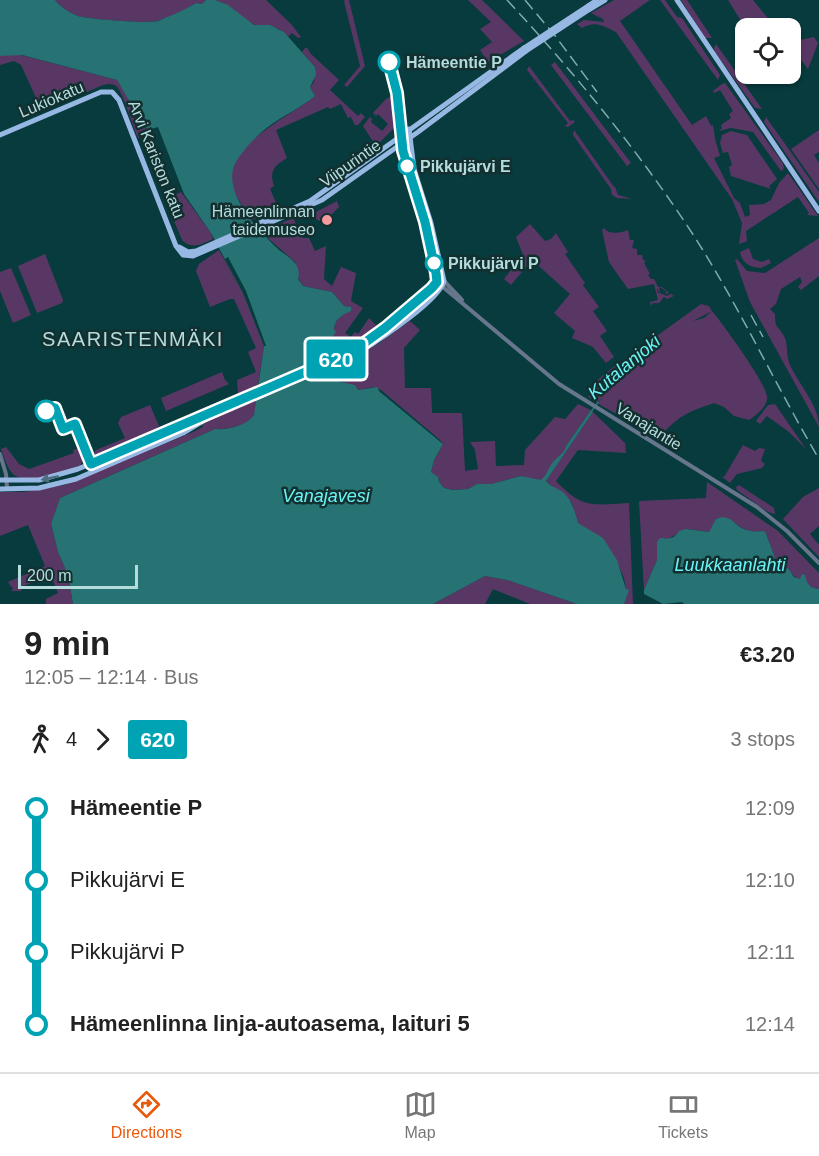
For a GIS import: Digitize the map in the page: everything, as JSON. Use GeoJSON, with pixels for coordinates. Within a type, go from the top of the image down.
{"type":"FeatureCollection","features":[{"type":"Feature","properties":{"kind":"main road","name":"Viipurintie"},"geometry":{"type":"LineString","coordinates":[[265,223],[318,196],[401,134],[597,0]]}},
{"type":"Feature","properties":{"kind":"main road","name":"Viipurintie"},"geometry":{"type":"LineString","coordinates":[[589,7],[605,0]]}},
{"type":"Feature","properties":{"kind":"main road"},"geometry":{"type":"LineString","coordinates":[[675,0],[819,210]]}},
{"type":"Feature","properties":{"kind":"main road","name":"Viipurintie"},"geometry":{"type":"LineString","coordinates":[[192,252],[322,200],[410,138],[525,49]]}},
{"type":"Feature","properties":{"kind":"main road","name":"Lukiokatu"},"geometry":{"type":"LineString","coordinates":[[0,135],[101,92],[112,92]]}},
{"type":"Feature","properties":{"kind":"main road","name":"Arvi Kariston katu"},"geometry":{"type":"LineString","coordinates":[[112,92],[119,100],[178,250],[183,255]]}},
{"type":"Feature","properties":{"kind":"main road"},"geometry":{"type":"LineString","coordinates":[[3,480],[39,480],[69,473],[352,352],[364,349],[390,333],[443,284],[431,223],[414,169],[409,129]]}},
{"type":"Feature","properties":{"kind":"main road"},"geometry":{"type":"LineString","coordinates":[[352,352],[385,328],[437,282],[431,247],[407,167],[401,134]]}},
{"type":"Feature","properties":{"kind":"main road","name":"Arvi Kariston katu"},"geometry":{"type":"LineString","coordinates":[[174,238],[181,248],[192,252]]}},
{"type":"Feature","properties":{"kind":"main road","name":"Viipurintie"},"geometry":{"type":"LineString","coordinates":[[183,255],[198,255],[209,247]]}},
{"type":"Feature","properties":{"kind":"main road"},"geometry":{"type":"LineString","coordinates":[[3,489],[39,488],[76,479],[183,434],[227,406]]}},
{"type":"Feature","properties":{"kind":"street"},"geometry":{"type":"LineString","coordinates":[[437,282],[443,284]]}},
{"type":"Feature","properties":{"kind":"street","name":"Vanajantie"},"geometry":{"type":"LineString","coordinates":[[443,284],[559,384],[757,507],[787,531],[819,563]]}},
{"type":"Feature","properties":{"kind":"street"},"geometry":{"type":"LineString","coordinates":[[0,454],[3,489]]}},
{"type":"Feature","properties":{"kind":"shaded area"},"geometry":{"type":"Polygon","coordinates":[[[55,0],[206,0],[202,4],[196,3],[157,21],[142,22],[78,16],[55,0]]]}},
{"type":"Feature","properties":{"kind":"shaded area"},"geometry":{"type":"Polygon","coordinates":[[[215,0],[266,0],[301,37],[298,38],[292,33],[288,37],[275,27],[257,26],[215,0]]]}},
{"type":"Feature","properties":{"kind":"shaded area"},"geometry":{"type":"Polygon","coordinates":[[[345,0],[349,0],[365,66],[347,87],[344,85],[360,66],[345,0]]]}},
{"type":"Feature","properties":{"kind":"shaded area"},"geometry":{"type":"Polygon","coordinates":[[[468,0],[482,0],[524,41],[488,62],[480,50],[492,42],[480,29],[491,22],[468,0]]]}},
{"type":"Feature","properties":{"kind":"shaded area"},"geometry":{"type":"Polygon","coordinates":[[[614,0],[650,0],[620,21],[692,125],[706,116],[711,126],[713,125],[720,156],[714,158],[734,198],[740,203],[745,217],[750,215],[749,205],[764,204],[771,200],[779,183],[788,173],[818,216],[807,215],[809,213],[798,197],[746,231],[747,241],[739,244],[742,223],[732,199],[616,32],[599,25],[591,24],[582,28],[577,24],[584,20],[604,22],[603,19],[591,13],[614,0]]]}},
{"type":"Feature","properties":{"kind":"shaded area"},"geometry":{"type":"Polygon","coordinates":[[[660,0],[665,0],[677,17],[682,18],[720,75],[718,80],[660,0]]]}},
{"type":"Feature","properties":{"kind":"shaded area"},"geometry":{"type":"Polygon","coordinates":[[[681,0],[687,0],[712,38],[705,38],[681,0]]]}},
{"type":"Feature","properties":{"kind":"shaded area"},"geometry":{"type":"Polygon","coordinates":[[[728,0],[753,0],[768,18],[739,18],[728,0]]]}},
{"type":"Feature","properties":{"kind":"shaded area"},"geometry":{"type":"Polygon","coordinates":[[[814,37],[818,43],[808,69],[801,60],[801,40],[814,37]]]}},
{"type":"Feature","properties":{"kind":"shaded area"},"geometry":{"type":"Polygon","coordinates":[[[716,44],[735,71],[735,80],[715,52],[716,44]]]}},
{"type":"Feature","properties":{"kind":"shaded area"},"geometry":{"type":"Polygon","coordinates":[[[305,48],[339,80],[330,90],[358,116],[361,113],[365,117],[358,125],[355,125],[351,117],[348,118],[341,104],[330,109],[328,107],[276,130],[287,158],[274,169],[272,176],[274,186],[270,189],[277,205],[285,208],[251,220],[232,188],[231,169],[248,144],[315,96],[310,87],[314,82],[315,67],[302,52],[305,48]]]}},
{"type":"Feature","properties":{"kind":"shaded area"},"geometry":{"type":"Polygon","coordinates":[[[17,54],[117,80],[149,134],[138,138],[123,97],[117,87],[112,84],[103,85],[42,111],[21,65],[14,61],[0,65],[0,56],[17,54]]]}},
{"type":"Feature","properties":{"kind":"shaded area"},"geometry":{"type":"Polygon","coordinates":[[[555,62],[631,163],[627,166],[551,65],[555,62]]]}},
{"type":"Feature","properties":{"kind":"shaded area"},"geometry":{"type":"Polygon","coordinates":[[[529,66],[570,121],[575,122],[568,127],[565,126],[568,123],[527,70],[529,66]]]}},
{"type":"Feature","properties":{"kind":"shaded area"},"geometry":{"type":"Polygon","coordinates":[[[725,83],[782,162],[783,170],[781,171],[753,132],[731,128],[719,131],[722,128],[721,125],[731,118],[729,114],[733,111],[720,90],[714,93],[713,91],[725,83]]]}},
{"type":"Feature","properties":{"kind":"shaded area"},"geometry":{"type":"Polygon","coordinates":[[[738,84],[744,84],[762,109],[755,108],[738,84]]]}},
{"type":"Feature","properties":{"kind":"shaded area"},"geometry":{"type":"Polygon","coordinates":[[[392,96],[395,127],[376,146],[363,126],[370,117],[371,122],[382,131],[388,124],[378,114],[376,116],[373,113],[392,96]]]}},
{"type":"Feature","properties":{"kind":"shaded area"},"geometry":{"type":"Polygon","coordinates":[[[766,117],[819,192],[819,202],[764,122],[766,117]]]}},
{"type":"Feature","properties":{"kind":"shaded area"},"geometry":{"type":"Polygon","coordinates":[[[574,130],[615,187],[618,195],[632,199],[617,198],[612,195],[611,189],[573,135],[574,130]]]}},
{"type":"Feature","properties":{"kind":"shaded area"},"geometry":{"type":"Polygon","coordinates":[[[819,130],[819,152],[814,155],[819,163],[819,189],[791,149],[819,130]]]}},
{"type":"Feature","properties":{"kind":"shaded area"},"geometry":{"type":"Polygon","coordinates":[[[731,131],[747,135],[777,179],[769,186],[771,189],[731,176],[729,167],[732,165],[728,152],[723,153],[720,143],[722,135],[731,131]]]}},
{"type":"Feature","properties":{"kind":"shaded area"},"geometry":{"type":"Polygon","coordinates":[[[181,192],[213,239],[193,245],[182,240],[165,199],[181,192]]]}},
{"type":"Feature","properties":{"kind":"shaded area"},"geometry":{"type":"Polygon","coordinates":[[[337,201],[339,207],[329,217],[322,222],[316,219],[314,213],[337,201]]]}},
{"type":"Feature","properties":{"kind":"shaded area"},"geometry":{"type":"Polygon","coordinates":[[[293,218],[303,238],[309,238],[315,251],[326,246],[324,279],[332,286],[341,267],[356,273],[351,301],[363,308],[345,333],[351,337],[355,332],[358,334],[369,318],[376,325],[366,336],[326,356],[324,350],[335,323],[348,306],[344,306],[332,292],[303,286],[298,278],[295,262],[261,232],[293,218]]]}},
{"type":"Feature","properties":{"kind":"shaded area"},"geometry":{"type":"Polygon","coordinates":[[[530,224],[545,241],[551,239],[556,233],[568,252],[565,254],[585,283],[583,285],[599,307],[593,311],[607,331],[600,336],[614,357],[606,363],[593,347],[572,338],[575,331],[554,313],[570,294],[532,260],[511,285],[504,279],[523,255],[516,237],[530,224]]]}},
{"type":"Feature","properties":{"kind":"shaded area"},"geometry":{"type":"Polygon","coordinates":[[[604,228],[619,233],[628,230],[630,240],[634,240],[632,248],[637,249],[637,255],[642,255],[650,274],[648,275],[660,287],[661,292],[658,291],[657,287],[657,292],[674,296],[667,299],[664,297],[659,303],[653,303],[651,306],[650,302],[658,300],[654,284],[628,289],[609,262],[602,230],[604,228]]]}},
{"type":"Feature","properties":{"kind":"shaded area"},"geometry":{"type":"Polygon","coordinates":[[[819,238],[819,276],[801,290],[798,287],[802,282],[800,277],[781,289],[776,304],[770,309],[775,314],[777,326],[785,338],[790,365],[816,411],[819,427],[750,302],[735,260],[737,259],[747,271],[765,273],[819,238]]]}},
{"type":"Feature","properties":{"kind":"shaded area"},"geometry":{"type":"Polygon","coordinates":[[[749,248],[753,259],[762,262],[769,259],[771,263],[761,268],[747,264],[740,252],[749,248]]]}},
{"type":"Feature","properties":{"kind":"shaded area"},"geometry":{"type":"Polygon","coordinates":[[[219,250],[243,293],[264,346],[258,385],[241,394],[238,393],[237,380],[256,372],[248,352],[256,348],[234,299],[210,307],[196,271],[199,264],[219,250]]]}},
{"type":"Feature","properties":{"kind":"shaded area"},"geometry":{"type":"Polygon","coordinates":[[[45,254],[63,300],[62,303],[37,313],[18,266],[45,254]]]}},
{"type":"Feature","properties":{"kind":"shaded area"},"geometry":{"type":"Polygon","coordinates":[[[11,268],[31,315],[13,323],[0,291],[0,272],[11,268]]]}},
{"type":"Feature","properties":{"kind":"shaded area"},"geometry":{"type":"Polygon","coordinates":[[[701,304],[709,306],[761,382],[767,399],[758,414],[749,420],[734,416],[724,407],[714,403],[684,416],[659,438],[597,403],[603,398],[597,402],[588,397],[595,383],[604,374],[701,304]],[[712,311],[693,321],[704,318],[712,311]]]}},
{"type":"Feature","properties":{"kind":"shaded area"},"geometry":{"type":"Polygon","coordinates":[[[410,321],[420,330],[404,348],[405,388],[431,388],[432,413],[462,413],[465,471],[478,469],[475,450],[470,442],[495,441],[496,466],[524,465],[525,450],[555,417],[565,419],[578,404],[591,410],[566,446],[564,453],[554,461],[541,481],[521,476],[491,484],[477,484],[468,489],[444,488],[431,472],[434,460],[443,444],[440,440],[381,390],[374,387],[358,390],[334,378],[330,365],[378,344],[410,321]]]}},
{"type":"Feature","properties":{"kind":"shaded area"},"geometry":{"type":"Polygon","coordinates":[[[222,372],[229,384],[166,411],[161,398],[222,372]]]}},
{"type":"Feature","properties":{"kind":"shaded area"},"geometry":{"type":"Polygon","coordinates":[[[256,397],[254,415],[246,423],[215,429],[60,498],[51,525],[58,552],[68,575],[73,604],[46,604],[46,599],[58,593],[51,576],[20,587],[22,591],[11,591],[13,589],[8,582],[45,566],[28,525],[0,536],[0,492],[24,492],[64,485],[193,432],[229,408],[256,397]]]}},
{"type":"Feature","properties":{"kind":"shaded area"},"geometry":{"type":"Polygon","coordinates":[[[775,404],[806,449],[789,432],[767,416],[760,424],[756,421],[768,405],[775,404]]]}},
{"type":"Feature","properties":{"kind":"shaded area"},"geometry":{"type":"Polygon","coordinates":[[[150,405],[159,426],[152,431],[161,426],[159,431],[149,435],[148,433],[96,456],[94,453],[96,450],[125,438],[118,423],[121,417],[150,405]]]}},
{"type":"Feature","properties":{"kind":"shaded area"},"geometry":{"type":"Polygon","coordinates":[[[593,412],[625,443],[626,453],[578,450],[556,481],[573,497],[581,501],[597,504],[629,503],[633,604],[624,604],[625,584],[612,556],[598,539],[577,522],[568,499],[546,481],[593,412]]]}},
{"type":"Feature","properties":{"kind":"shaded area"},"geometry":{"type":"Polygon","coordinates":[[[743,445],[755,451],[759,448],[765,449],[761,461],[765,464],[762,468],[737,474],[730,483],[721,476],[724,477],[743,445]]]}},
{"type":"Feature","properties":{"kind":"shaded area"},"geometry":{"type":"Polygon","coordinates":[[[6,447],[19,464],[29,469],[74,453],[73,450],[80,448],[84,458],[80,466],[65,471],[38,478],[21,478],[14,475],[8,467],[1,449],[6,447]]]}},
{"type":"Feature","properties":{"kind":"shaded area"},"geometry":{"type":"Polygon","coordinates":[[[707,482],[778,531],[819,573],[819,589],[801,582],[788,568],[781,569],[765,531],[751,532],[722,518],[716,519],[710,532],[686,529],[668,539],[664,538],[644,590],[639,501],[706,498],[707,482]]]}},
{"type":"Feature","properties":{"kind":"shaded area"},"geometry":{"type":"Polygon","coordinates":[[[739,485],[774,508],[775,514],[768,512],[737,490],[736,487],[739,485]]]}},
{"type":"Feature","properties":{"kind":"shaded area"},"geometry":{"type":"Polygon","coordinates":[[[819,488],[819,526],[810,534],[819,545],[819,557],[783,519],[803,497],[819,488]]]}},
{"type":"Feature","properties":{"kind":"shaded area"},"geometry":{"type":"Polygon","coordinates":[[[485,576],[507,580],[577,604],[530,604],[493,589],[485,604],[433,604],[485,576]]]}},
{"type":"Feature","properties":{"kind":"water","name":"Vanajavesi"},"geometry":{"type":"Polygon","coordinates":[[[0,0],[55,0],[78,16],[142,22],[158,21],[196,3],[202,4],[206,0],[215,0],[228,5],[254,25],[270,25],[284,32],[315,67],[316,75],[310,87],[315,96],[272,124],[254,139],[239,157],[233,169],[232,182],[242,207],[251,220],[298,268],[298,279],[303,286],[332,292],[344,306],[351,307],[351,311],[337,320],[334,326],[336,332],[324,350],[334,378],[355,385],[358,390],[377,387],[380,392],[443,444],[434,460],[431,472],[438,477],[444,488],[453,490],[468,489],[477,484],[491,484],[521,476],[541,480],[564,451],[591,410],[593,412],[546,481],[566,495],[573,506],[578,523],[603,538],[617,560],[626,589],[629,590],[624,604],[577,604],[507,580],[485,576],[433,604],[73,604],[68,575],[58,552],[51,524],[60,498],[215,429],[242,425],[251,419],[254,415],[264,346],[243,293],[211,233],[184,194],[158,127],[148,130],[143,125],[117,80],[22,55],[0,56],[0,0]]]}},
{"type":"Feature","properties":{"kind":"water","name":"Luukkaanlahti"},"geometry":{"type":"Polygon","coordinates":[[[722,517],[730,519],[746,530],[765,531],[780,569],[788,568],[794,577],[800,579],[802,574],[805,575],[809,585],[819,589],[819,604],[684,604],[682,602],[663,604],[644,594],[657,560],[657,542],[660,538],[671,538],[679,531],[686,529],[709,532],[716,519],[722,517]]]}},
{"type":"Feature","properties":{"kind":"pier"},"geometry":{"type":"Polygon","coordinates":[[[228,257],[246,291],[266,346],[264,346],[243,293],[225,259],[228,257]]]}},
{"type":"Feature","properties":{"kind":"pier"},"geometry":{"type":"Polygon","coordinates":[[[329,356],[333,364],[253,398],[255,388],[329,356]]]}},
{"type":"Feature","properties":{"kind":"waterway","name":"Kutalanjoki"},"geometry":{"type":"LineString","coordinates":[[591,412],[598,402]]}},
{"type":"Feature","properties":{"kind":"railway"},"geometry":{"type":"LineString","coordinates":[[507,0],[557,55],[605,114],[673,205],[727,291],[819,459]]}},
{"type":"Feature","properties":{"kind":"railway"},"geometry":{"type":"LineString","coordinates":[[525,0],[597,92]]}},
{"type":"Feature","properties":{"kind":"railway"},"geometry":{"type":"LineString","coordinates":[[751,315],[763,337]]}},
{"type":"Feature","properties":{"kind":"bus line","name":"620"},"geometry":{"type":"LineString","coordinates":[[46,411],[55,408],[63,429],[75,424],[91,464],[352,352],[385,328],[432,288],[437,282],[436,273],[425,222],[403,151],[397,93],[389,62]]}},
{"type":"Feature","properties":{"kind":"place","name":"Hämeentie P"},"geometry":{"type":"Point","coordinates":[389,62]}},
{"type":"Feature","properties":{"kind":"place","name":"Pikkujärvi E"},"geometry":{"type":"Point","coordinates":[407,166]}},
{"type":"Feature","properties":{"kind":"place","name":"Hämeenlinnan taidemuseo"},"geometry":{"type":"Point","coordinates":[327,220]}},
{"type":"Feature","properties":{"kind":"place","name":"Pikkujärvi P"},"geometry":{"type":"Point","coordinates":[434,263]}},
{"type":"Feature","properties":{"kind":"district","name":"SAARISTENMÄKI"},"geometry":{"type":"Point","coordinates":[133,339]}}]}
